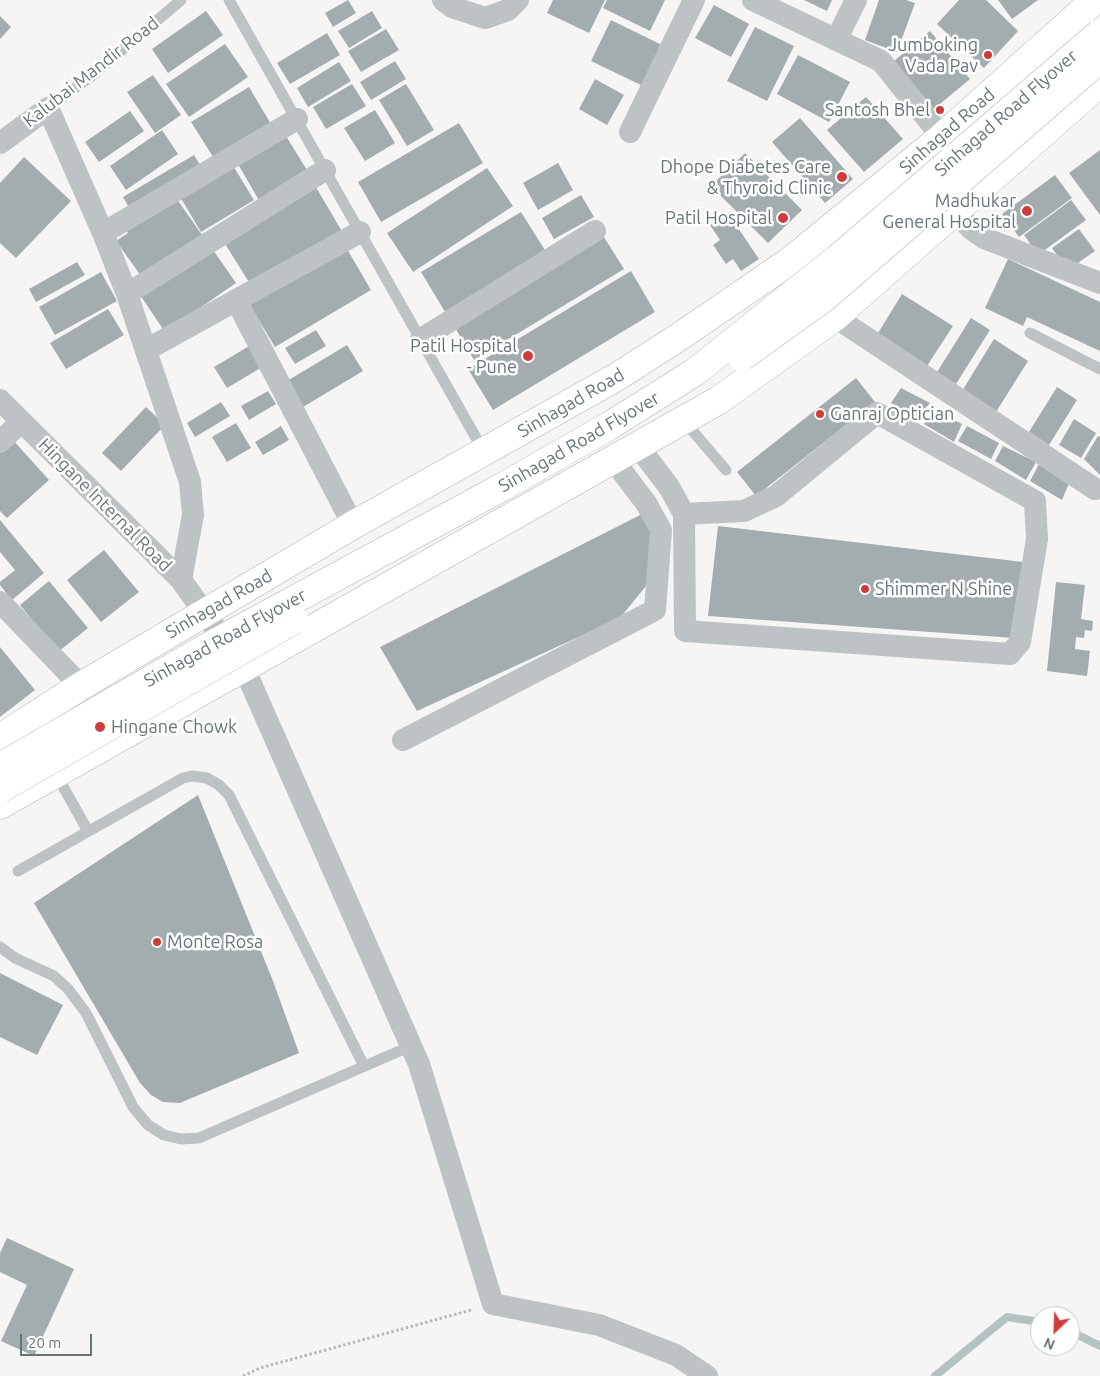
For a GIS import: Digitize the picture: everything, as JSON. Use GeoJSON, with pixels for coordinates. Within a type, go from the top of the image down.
{"type":"FeatureCollection","features":[{"type":"Feature","properties":{"kind":"main road","name":"Sinhagad Road"},"geometry":{"type":"LineString","coordinates":[[0,738],[80,686],[354,525],[616,378],[790,261],[942,137],[1094,0]]}},
{"type":"Feature","properties":{"kind":"main road","name":"Sinhagad Road Flyover"},"geometry":{"type":"LineString","coordinates":[[0,767],[209,646],[504,486],[609,426],[695,372],[838,258],[1100,33]]}},
{"type":"Feature","properties":{"kind":"main road","name":"Sinhagad Road Flyover"},"geometry":{"type":"LineString","coordinates":[[0,789],[705,384],[824,298],[1100,58]]}},
{"type":"Feature","properties":{"kind":"main road"},"geometry":{"type":"LineString","coordinates":[[0,805],[614,461],[719,400],[835,317],[1100,83]]}},
{"type":"Feature","properties":{"kind":"street"},"geometry":{"type":"LineString","coordinates":[[443,0],[452,7],[485,18],[508,10],[518,0]]}},
{"type":"Feature","properties":{"kind":"street"},"geometry":{"type":"LineString","coordinates":[[630,132],[694,0]]}},
{"type":"Feature","properties":{"kind":"street"},"geometry":{"type":"LineString","coordinates":[[753,0],[881,61],[942,137]]}},
{"type":"Feature","properties":{"kind":"street"},"geometry":{"type":"LineString","coordinates":[[836,40],[856,0]]}},
{"type":"Feature","properties":{"kind":"street","name":"Kalubai Mandir Road"},"geometry":{"type":"LineString","coordinates":[[0,143],[48,108]]}},
{"type":"Feature","properties":{"kind":"street"},"geometry":{"type":"LineString","coordinates":[[48,108],[128,294],[190,482],[193,515],[181,580]]}},
{"type":"Feature","properties":{"kind":"street"},"geometry":{"type":"LineString","coordinates":[[103,233],[297,119]]}},
{"type":"Feature","properties":{"kind":"street"},"geometry":{"type":"LineString","coordinates":[[128,294],[325,170]]}},
{"type":"Feature","properties":{"kind":"street"},"geometry":{"type":"LineString","coordinates":[[955,210],[971,230],[984,238],[1100,283]]}},
{"type":"Feature","properties":{"kind":"street"},"geometry":{"type":"LineString","coordinates":[[421,339],[595,231]]}},
{"type":"Feature","properties":{"kind":"street"},"geometry":{"type":"LineString","coordinates":[[146,350],[360,232]]}},
{"type":"Feature","properties":{"kind":"street"},"geometry":{"type":"LineString","coordinates":[[236,300],[354,525]]}},
{"type":"Feature","properties":{"kind":"street"},"geometry":{"type":"LineString","coordinates":[[835,317],[1095,489]]}},
{"type":"Feature","properties":{"kind":"street","name":"Hingane Internal Road"},"geometry":{"type":"LineString","coordinates":[[0,400],[181,580],[244,668],[419,1064],[493,1304]]}},
{"type":"Feature","properties":{"kind":"street"},"geometry":{"type":"LineString","coordinates":[[638,446],[669,487],[684,514],[685,631],[1010,654],[1020,642],[1037,539],[1035,501],[877,412],[776,496],[744,511],[684,514]]}},
{"type":"Feature","properties":{"kind":"street"},"geometry":{"type":"LineString","coordinates":[[0,442],[21,422]]}},
{"type":"Feature","properties":{"kind":"street"},"geometry":{"type":"LineString","coordinates":[[403,740],[655,610],[661,530],[646,503],[614,461]]}},
{"type":"Feature","properties":{"kind":"street"},"geometry":{"type":"LineString","coordinates":[[0,602],[80,686]]}},
{"type":"Feature","properties":{"kind":"street"},"geometry":{"type":"LineString","coordinates":[[493,1304],[599,1325],[676,1355],[706,1376]]}},
{"type":"Feature","properties":{"kind":"lane","name":"Kalubai Mandir Road"},"geometry":{"type":"LineString","coordinates":[[48,108],[94,74],[181,0]]}},
{"type":"Feature","properties":{"kind":"lane"},"geometry":{"type":"LineString","coordinates":[[230,0],[484,452]]}},
{"type":"Feature","properties":{"kind":"lane"},"geometry":{"type":"LineString","coordinates":[[1030,333],[1100,370]]}},
{"type":"Feature","properties":{"kind":"lane"},"geometry":{"type":"LineString","coordinates":[[684,421],[726,470]]}},
{"type":"Feature","properties":{"kind":"lane"},"geometry":{"type":"LineString","coordinates":[[55,774],[88,831]]}},
{"type":"Feature","properties":{"kind":"lane"},"geometry":{"type":"LineString","coordinates":[[18,871],[182,778],[192,776],[207,778],[219,785],[229,795],[364,1066]]}},
{"type":"Feature","properties":{"kind":"lane"},"geometry":{"type":"LineString","coordinates":[[0,947],[16,958],[54,976],[68,989],[86,1013],[133,1107],[148,1125],[164,1136],[181,1139],[199,1138],[411,1046]]}},
{"type":"Feature","properties":{"kind":"path"},"geometry":{"type":"LineString","coordinates":[[243,1376],[260,1368],[493,1304]]}},
{"type":"Feature","properties":{"kind":"building"},"geometry":{"type":"Polygon","coordinates":[[[348,0],[356,13],[333,27],[325,13],[348,0]]]}},
{"type":"Feature","properties":{"kind":"building"},"geometry":{"type":"Polygon","coordinates":[[[553,0],[605,0],[589,33],[547,13],[553,0]]]}},
{"type":"Feature","properties":{"kind":"building"},"geometry":{"type":"Polygon","coordinates":[[[607,0],[665,0],[650,31],[603,8],[607,0]]]}},
{"type":"Feature","properties":{"kind":"building"},"geometry":{"type":"Polygon","coordinates":[[[804,0],[832,0],[827,11],[804,0]]]}},
{"type":"Feature","properties":{"kind":"building"},"geometry":{"type":"Polygon","coordinates":[[[879,0],[906,0],[915,3],[897,52],[865,40],[879,0]]]}},
{"type":"Feature","properties":{"kind":"building"},"geometry":{"type":"Polygon","coordinates":[[[959,0],[986,0],[1018,31],[984,68],[937,24],[959,0]]]}},
{"type":"Feature","properties":{"kind":"building"},"geometry":{"type":"Polygon","coordinates":[[[998,0],[1038,0],[1012,19],[998,0]]]}},
{"type":"Feature","properties":{"kind":"building"},"geometry":{"type":"Polygon","coordinates":[[[714,5],[749,24],[731,57],[695,38],[714,5]]]}},
{"type":"Feature","properties":{"kind":"building"},"geometry":{"type":"Polygon","coordinates":[[[206,11],[223,35],[168,73],[152,49],[206,11]]]}},
{"type":"Feature","properties":{"kind":"building"},"geometry":{"type":"Polygon","coordinates":[[[372,11],[382,28],[349,48],[338,31],[372,11]]]}},
{"type":"Feature","properties":{"kind":"building"},"geometry":{"type":"Polygon","coordinates":[[[0,16],[11,27],[0,39],[0,16]]]}},
{"type":"Feature","properties":{"kind":"building"},"geometry":{"type":"Polygon","coordinates":[[[611,20],[664,46],[645,87],[591,61],[611,20]]]}},
{"type":"Feature","properties":{"kind":"building"},"geometry":{"type":"Polygon","coordinates":[[[755,27],[794,46],[767,101],[727,81],[755,27]]]}},
{"type":"Feature","properties":{"kind":"building"},"geometry":{"type":"Polygon","coordinates":[[[386,29],[399,50],[361,72],[348,51],[386,29]]]}},
{"type":"Feature","properties":{"kind":"building"},"geometry":{"type":"Polygon","coordinates":[[[930,31],[970,79],[934,109],[894,61],[930,31]]]}},
{"type":"Feature","properties":{"kind":"building"},"geometry":{"type":"Polygon","coordinates":[[[327,33],[340,55],[290,84],[277,63],[327,33]]]}},
{"type":"Feature","properties":{"kind":"building"},"geometry":{"type":"Polygon","coordinates":[[[225,44],[248,77],[189,117],[166,84],[225,44]]]}},
{"type":"Feature","properties":{"kind":"building"},"geometry":{"type":"Polygon","coordinates":[[[798,55],[850,82],[829,122],[777,94],[798,55]]]}},
{"type":"Feature","properties":{"kind":"building"},"geometry":{"type":"Polygon","coordinates":[[[395,61],[406,79],[371,100],[360,82],[395,61]]]}},
{"type":"Feature","properties":{"kind":"building"},"geometry":{"type":"Polygon","coordinates":[[[339,62],[351,81],[308,107],[297,88],[339,62]]]}},
{"type":"Feature","properties":{"kind":"building"},"geometry":{"type":"Polygon","coordinates":[[[153,75],[181,115],[155,133],[127,92],[153,75]]]}},
{"type":"Feature","properties":{"kind":"building"},"geometry":{"type":"Polygon","coordinates":[[[595,79],[624,95],[607,125],[579,109],[595,79]]]}},
{"type":"Feature","properties":{"kind":"building"},"geometry":{"type":"Polygon","coordinates":[[[352,84],[366,106],[326,129],[313,107],[352,84]]]}},
{"type":"Feature","properties":{"kind":"building"},"geometry":{"type":"Polygon","coordinates":[[[406,84],[434,130],[407,146],[379,100],[406,84]]]}},
{"type":"Feature","properties":{"kind":"building"},"geometry":{"type":"Polygon","coordinates":[[[249,87],[274,129],[217,163],[191,122],[249,87]]]}},
{"type":"Feature","properties":{"kind":"building"},"geometry":{"type":"Polygon","coordinates":[[[866,97],[903,139],[864,172],[827,130],[866,97]]]}},
{"type":"Feature","properties":{"kind":"building"},"geometry":{"type":"Polygon","coordinates":[[[375,110],[395,143],[365,161],[344,128],[375,110]]]}},
{"type":"Feature","properties":{"kind":"building"},"geometry":{"type":"Polygon","coordinates":[[[130,111],[144,131],[99,162],[85,142],[130,111]]]}},
{"type":"Feature","properties":{"kind":"building"},"geometry":{"type":"Polygon","coordinates":[[[800,118],[853,179],[825,203],[772,142],[800,118]]]}},
{"type":"Feature","properties":{"kind":"building"},"geometry":{"type":"Polygon","coordinates":[[[459,123],[483,163],[381,222],[358,182],[459,123]]]}},
{"type":"Feature","properties":{"kind":"building"},"geometry":{"type":"Polygon","coordinates":[[[162,130],[178,154],[126,190],[110,166],[162,130]]]}},
{"type":"Feature","properties":{"kind":"building"},"geometry":{"type":"Polygon","coordinates":[[[286,136],[310,175],[261,204],[238,164],[286,136]]]}},
{"type":"Feature","properties":{"kind":"building"},"geometry":{"type":"Polygon","coordinates":[[[1100,150],[1100,215],[1069,173],[1100,150]]]}},
{"type":"Feature","properties":{"kind":"building"},"geometry":{"type":"Polygon","coordinates":[[[745,153],[802,210],[768,243],[711,186],[745,153]]]}},
{"type":"Feature","properties":{"kind":"building"},"geometry":{"type":"Polygon","coordinates":[[[194,155],[204,171],[132,213],[123,197],[194,155]]]}},
{"type":"Feature","properties":{"kind":"building"},"geometry":{"type":"Polygon","coordinates":[[[24,157],[71,201],[16,258],[0,243],[0,183],[24,157]]]}},
{"type":"Feature","properties":{"kind":"building"},"geometry":{"type":"Polygon","coordinates":[[[558,163],[573,190],[538,210],[523,183],[558,163]]]}},
{"type":"Feature","properties":{"kind":"building"},"geometry":{"type":"Polygon","coordinates":[[[232,164],[254,200],[201,232],[179,195],[232,164]]]}},
{"type":"Feature","properties":{"kind":"building"},"geometry":{"type":"Polygon","coordinates":[[[487,168],[513,206],[413,272],[387,233],[487,168]]]}},
{"type":"Feature","properties":{"kind":"building"},"geometry":{"type":"Polygon","coordinates":[[[1055,175],[1072,198],[1019,237],[1002,214],[1055,175]]]}},
{"type":"Feature","properties":{"kind":"building"},"geometry":{"type":"Polygon","coordinates":[[[314,184],[343,233],[252,287],[222,239],[314,184]]]}},
{"type":"Feature","properties":{"kind":"building"},"geometry":{"type":"Polygon","coordinates":[[[174,195],[205,239],[144,280],[116,241],[128,233],[125,228],[174,195]]]}},
{"type":"Feature","properties":{"kind":"building"},"geometry":{"type":"Polygon","coordinates":[[[581,195],[594,217],[554,239],[542,218],[581,195]]]}},
{"type":"Feature","properties":{"kind":"building"},"geometry":{"type":"Polygon","coordinates":[[[1071,200],[1086,220],[1038,255],[1024,235],[1071,200]]]}},
{"type":"Feature","properties":{"kind":"building"},"geometry":{"type":"Polygon","coordinates":[[[521,212],[548,255],[447,315],[421,272],[521,212]]]}},
{"type":"Feature","properties":{"kind":"building"},"geometry":{"type":"Polygon","coordinates":[[[728,213],[759,259],[741,271],[733,259],[726,264],[713,245],[720,240],[710,225],[728,213]]]}},
{"type":"Feature","properties":{"kind":"building"},"geometry":{"type":"Polygon","coordinates":[[[1079,229],[1095,251],[1068,270],[1052,248],[1079,229]]]}},
{"type":"Feature","properties":{"kind":"building"},"geometry":{"type":"Polygon","coordinates":[[[602,234],[624,269],[474,360],[453,324],[602,234]]]}},
{"type":"Feature","properties":{"kind":"building"},"geometry":{"type":"Polygon","coordinates":[[[209,244],[236,283],[165,332],[138,292],[209,244]]]}},
{"type":"Feature","properties":{"kind":"building"},"geometry":{"type":"Polygon","coordinates":[[[344,244],[371,290],[275,347],[248,302],[344,244]]]}},
{"type":"Feature","properties":{"kind":"building"},"geometry":{"type":"Polygon","coordinates":[[[1008,259],[1100,302],[1100,351],[1027,317],[1023,326],[985,308],[1008,259]]]}},
{"type":"Feature","properties":{"kind":"building"},"geometry":{"type":"Polygon","coordinates":[[[77,262],[85,275],[36,302],[29,289],[77,262]]]}},
{"type":"Feature","properties":{"kind":"building"},"geometry":{"type":"Polygon","coordinates":[[[631,271],[655,312],[493,410],[468,369],[631,271]]]}},
{"type":"Feature","properties":{"kind":"building"},"geometry":{"type":"Polygon","coordinates":[[[101,272],[117,301],[55,335],[39,307],[101,272]]]}},
{"type":"Feature","properties":{"kind":"building"},"geometry":{"type":"Polygon","coordinates":[[[902,294],[953,326],[925,369],[875,338],[902,294]]]}},
{"type":"Feature","properties":{"kind":"building"},"geometry":{"type":"Polygon","coordinates":[[[108,309],[124,335],[66,369],[50,343],[108,309]]]}},
{"type":"Feature","properties":{"kind":"building"},"geometry":{"type":"Polygon","coordinates":[[[971,318],[990,330],[956,384],[937,372],[971,318]]]}},
{"type":"Feature","properties":{"kind":"building"},"geometry":{"type":"Polygon","coordinates":[[[316,330],[326,346],[295,364],[285,348],[316,330]]]}},
{"type":"Feature","properties":{"kind":"building"},"geometry":{"type":"Polygon","coordinates":[[[994,339],[1028,361],[996,412],[962,391],[994,339]]]}},
{"type":"Feature","properties":{"kind":"building"},"geometry":{"type":"Polygon","coordinates":[[[251,345],[264,366],[227,388],[214,367],[251,345]]]}},
{"type":"Feature","properties":{"kind":"building"},"geometry":{"type":"Polygon","coordinates":[[[347,345],[363,371],[303,407],[287,381],[347,345]]]}},
{"type":"Feature","properties":{"kind":"building"},"geometry":{"type":"Polygon","coordinates":[[[856,378],[875,402],[756,496],[737,472],[856,378]]]}},
{"type":"Feature","properties":{"kind":"building"},"geometry":{"type":"Polygon","coordinates":[[[1057,387],[1077,400],[1049,445],[1029,432],[1057,387]]]}},
{"type":"Feature","properties":{"kind":"building"},"geometry":{"type":"Polygon","coordinates":[[[901,388],[930,403],[917,418],[891,403],[901,388]]]}},
{"type":"Feature","properties":{"kind":"building"},"geometry":{"type":"Polygon","coordinates":[[[268,391],[276,404],[249,420],[241,406],[268,391]]]}},
{"type":"Feature","properties":{"kind":"building"},"geometry":{"type":"Polygon","coordinates":[[[221,402],[230,416],[195,437],[187,423],[221,402]]]}},
{"type":"Feature","properties":{"kind":"building"},"geometry":{"type":"Polygon","coordinates":[[[146,407],[165,425],[121,471],[102,453],[146,407]]]}},
{"type":"Feature","properties":{"kind":"building"},"geometry":{"type":"Polygon","coordinates":[[[934,410],[962,424],[954,442],[924,424],[934,410]]]}},
{"type":"Feature","properties":{"kind":"building"},"geometry":{"type":"Polygon","coordinates":[[[1074,419],[1096,433],[1081,458],[1059,445],[1074,419]]]}},
{"type":"Feature","properties":{"kind":"building"},"geometry":{"type":"Polygon","coordinates":[[[236,423],[251,448],[227,462],[212,437],[236,423]]]}},
{"type":"Feature","properties":{"kind":"building"},"geometry":{"type":"Polygon","coordinates":[[[281,426],[289,440],[263,455],[255,442],[281,426]]]}},
{"type":"Feature","properties":{"kind":"building"},"geometry":{"type":"Polygon","coordinates":[[[967,426],[999,443],[991,459],[958,441],[967,426]]]}},
{"type":"Feature","properties":{"kind":"building"},"geometry":{"type":"Polygon","coordinates":[[[1098,436],[1100,437],[1100,475],[1084,459],[1098,436]]]}},
{"type":"Feature","properties":{"kind":"building"},"geometry":{"type":"Polygon","coordinates":[[[13,440],[49,480],[7,518],[0,511],[0,452],[13,440]]]}},
{"type":"Feature","properties":{"kind":"building"},"geometry":{"type":"Polygon","coordinates":[[[1003,446],[1036,462],[1026,480],[995,461],[1003,446]]]}},
{"type":"Feature","properties":{"kind":"building"},"geometry":{"type":"Polygon","coordinates":[[[1039,464],[1070,481],[1062,500],[1030,481],[1039,464]]]}},
{"type":"Feature","properties":{"kind":"building"},"geometry":{"type":"Polygon","coordinates":[[[648,511],[652,539],[646,586],[620,618],[417,711],[380,647],[648,511]]]}},
{"type":"Feature","properties":{"kind":"building"},"geometry":{"type":"Polygon","coordinates":[[[0,520],[44,573],[12,600],[0,585],[0,582],[15,570],[0,552],[0,520]]]}},
{"type":"Feature","properties":{"kind":"building","name":"Shimmer N Shine"},"geometry":{"type":"Polygon","coordinates":[[[718,526],[1023,562],[1014,638],[708,616],[718,526]]]}},
{"type":"Feature","properties":{"kind":"building"},"geometry":{"type":"Polygon","coordinates":[[[104,550],[139,592],[101,622],[67,580],[104,550]]]}},
{"type":"Feature","properties":{"kind":"building"},"geometry":{"type":"Polygon","coordinates":[[[49,581],[88,628],[58,652],[20,605],[49,581]]]}},
{"type":"Feature","properties":{"kind":"building"},"geometry":{"type":"Polygon","coordinates":[[[1056,582],[1085,585],[1081,619],[1093,621],[1092,631],[1085,630],[1084,638],[1076,637],[1075,649],[1090,651],[1087,676],[1047,671],[1056,582]]]}},
{"type":"Feature","properties":{"kind":"building"},"geometry":{"type":"Polygon","coordinates":[[[0,647],[35,690],[0,717],[0,647]]]}},
{"type":"Feature","properties":{"kind":"building","name":"Monte Rosa"},"geometry":{"type":"Polygon","coordinates":[[[198,795],[273,981],[299,1053],[180,1103],[163,1102],[151,1095],[140,1083],[34,903],[198,795]]]}},
{"type":"Feature","properties":{"kind":"building"},"geometry":{"type":"Polygon","coordinates":[[[0,973],[63,1005],[37,1055],[0,1037],[0,973]]]}},
{"type":"Feature","properties":{"kind":"building"},"geometry":{"type":"Polygon","coordinates":[[[7,1238],[74,1269],[34,1356],[1,1341],[27,1285],[0,1272],[0,1253],[7,1238]]]}},
{"type":"Feature","properties":{"kind":"waterway"},"geometry":{"type":"LineString","coordinates":[[935,1376],[1007,1317],[1030,1320]]}},
{"type":"Feature","properties":{"kind":"waterway"},"geometry":{"type":"LineString","coordinates":[[1080,1336],[1100,1346]]}},
{"type":"Feature","properties":{"kind":"place","name":"Jumboking Vada Pav"},"geometry":{"type":"Point","coordinates":[988,55]}},
{"type":"Feature","properties":{"kind":"place","name":"Santosh Bhel"},"geometry":{"type":"Point","coordinates":[940,110]}},
{"type":"Feature","properties":{"kind":"place","name":"Dhope Diabetes Care & Thyroid Clinic"},"geometry":{"type":"Point","coordinates":[842,177]}},
{"type":"Feature","properties":{"kind":"place","name":"Madhukar General Hospital"},"geometry":{"type":"Point","coordinates":[1027,211]}},
{"type":"Feature","properties":{"kind":"place","name":"Patil Hospital"},"geometry":{"type":"Point","coordinates":[783,218]}},
{"type":"Feature","properties":{"kind":"place","name":"Patil Hospital - Pune"},"geometry":{"type":"Point","coordinates":[528,356]}},
{"type":"Feature","properties":{"kind":"place","name":"Ganraj Optician"},"geometry":{"type":"Point","coordinates":[820,414]}},
{"type":"Feature","properties":{"kind":"place","name":"Shimmer N Shine"},"geometry":{"type":"Point","coordinates":[865,589]}},
{"type":"Feature","properties":{"kind":"place","name":"Hingane Chowk"},"geometry":{"type":"Point","coordinates":[100,727]}},
{"type":"Feature","properties":{"kind":"place","name":"Monte Rosa"},"geometry":{"type":"Point","coordinates":[157,942]}}]}
